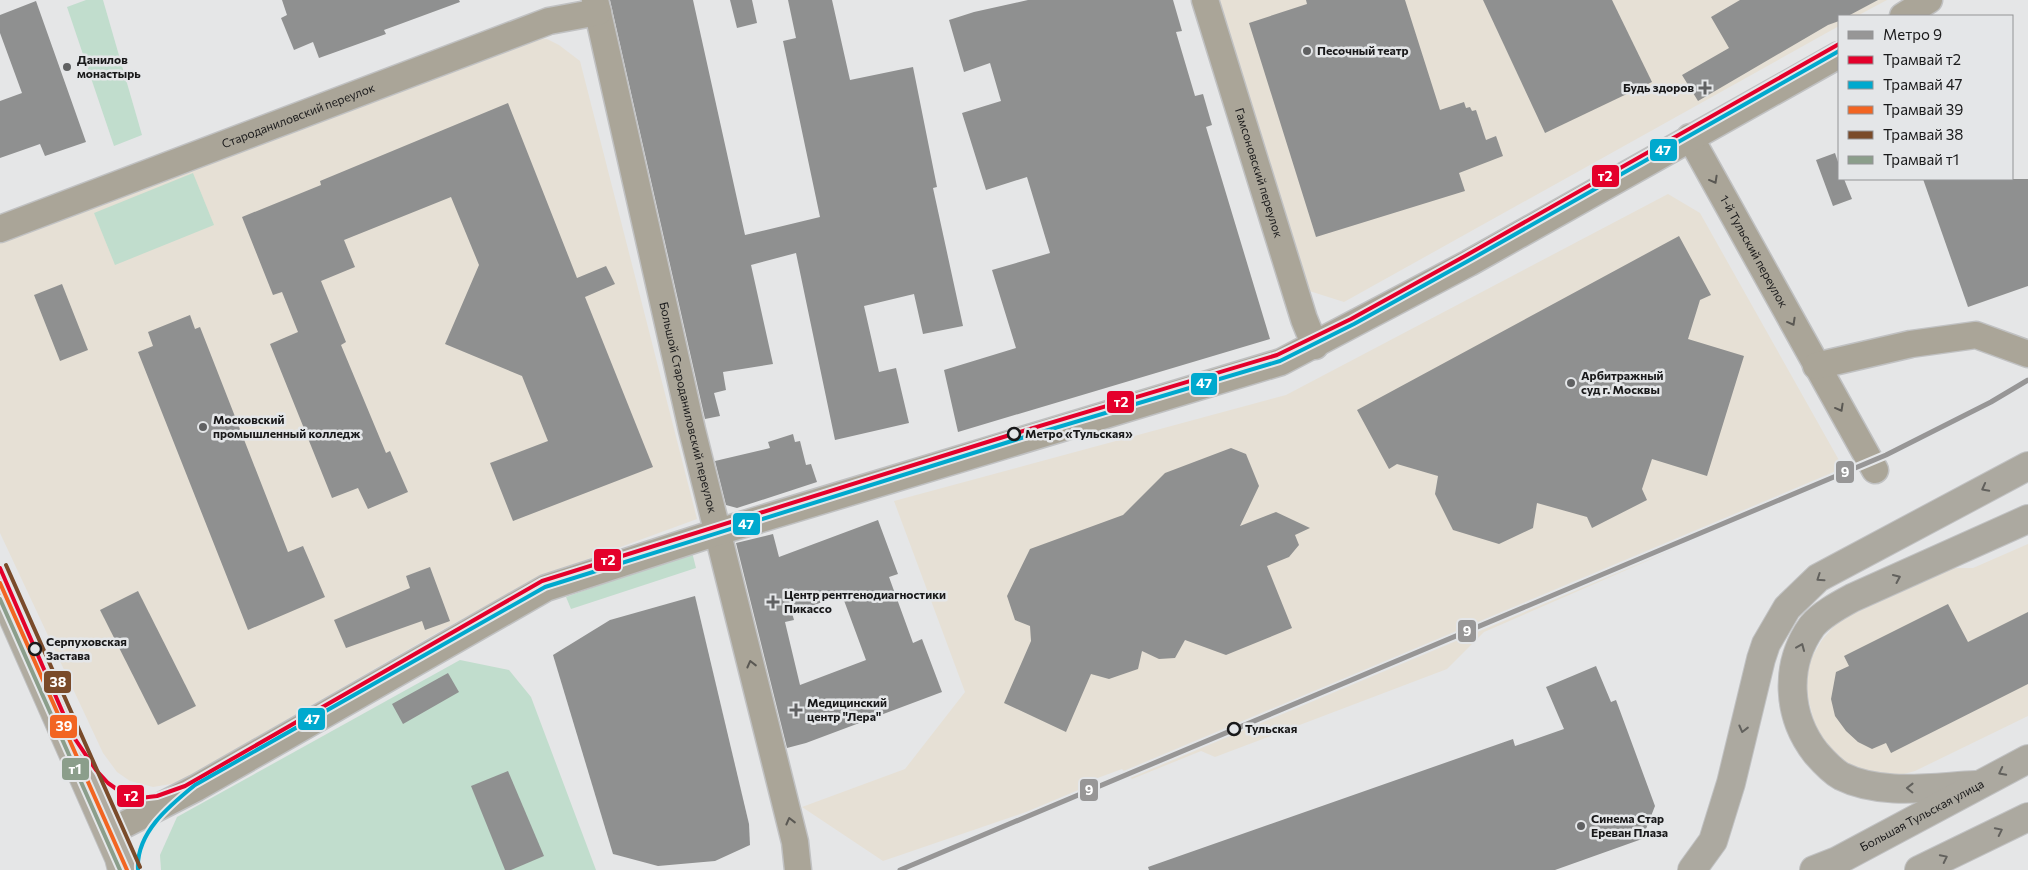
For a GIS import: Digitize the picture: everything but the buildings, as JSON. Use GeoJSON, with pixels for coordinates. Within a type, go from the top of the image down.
{"type":"FeatureCollection","features":[{"type":"Feature","properties":{"kind":"main road"},"geometry":{"type":"LineString","coordinates":[[1692,870],[1713,840],[1731,783],[1755,681],[1766,644],[1786,608],[1818,578],[2028,466]]}},
{"type":"Feature","properties":{"kind":"main road"},"geometry":{"type":"LineString","coordinates":[[1976,785],[1914,788],[1871,786],[1840,775],[1824,763],[1802,733],[1796,719],[1792,695],[1793,672],[1800,647],[1814,625],[1832,610],[1852,598],[2028,519]]}},
{"type":"Feature","properties":{"kind":"main road"},"geometry":{"type":"LineString","coordinates":[[0,588],[123,866]]}},
{"type":"Feature","properties":{"kind":"main road","name":"Большая Тульская улица"},"geometry":{"type":"LineString","coordinates":[[1814,870],[1837,861],[1976,785],[2028,759]]}},
{"type":"Feature","properties":{"kind":"main road"},"geometry":{"type":"LineString","coordinates":[[1919,870],[2028,817]]}},
{"type":"Feature","properties":{"kind":"street","name":"Гамсоновский переулок"},"geometry":{"type":"LineString","coordinates":[[1205,0],[1304,319],[1315,346]]}},
{"type":"Feature","properties":{"kind":"street"},"geometry":{"type":"LineString","coordinates":[[1904,15],[1929,0]]}},
{"type":"Feature","properties":{"kind":"street","name":"Староданиловский переулок"},"geometry":{"type":"LineString","coordinates":[[0,228],[549,21],[596,6]]}},
{"type":"Feature","properties":{"kind":"street","name":"Большой Староданиловский переулок"},"geometry":{"type":"LineString","coordinates":[[596,6],[692,430],[795,842],[798,870]]}},
{"type":"Feature","properties":{"kind":"street"},"geometry":{"type":"LineString","coordinates":[[108,833],[205,783],[546,588],[718,532],[1281,362],[1315,346],[1469,263],[1838,55]]}},
{"type":"Feature","properties":{"kind":"street","name":"1-й Тульский переулок"},"geometry":{"type":"LineString","coordinates":[[1690,137],[1875,470]]}},
{"type":"Feature","properties":{"kind":"street"},"geometry":{"type":"LineString","coordinates":[[1816,366],[1911,344],[1976,335],[2028,354]]}},
{"type":"Feature","properties":{"kind":"shaded area"},"geometry":{"type":"Polygon","coordinates":[[[1207,0],[1887,0],[1859,15],[1838,15],[1838,27],[1344,302],[1300,288],[1207,0]]]}},
{"type":"Feature","properties":{"kind":"shaded area"},"geometry":{"type":"Polygon","coordinates":[[[538,38],[547,39],[559,45],[580,61],[697,519],[536,578],[177,783],[153,787],[130,781],[117,772],[103,753],[0,533],[0,242],[187,161],[538,38]]]}},
{"type":"Feature","properties":{"kind":"shaded area"},"geometry":{"type":"Polygon","coordinates":[[[1668,194],[1700,213],[1840,462],[1837,474],[1654,558],[1484,632],[1447,669],[1215,757],[1201,751],[1132,779],[1122,769],[1095,779],[1090,790],[883,861],[802,807],[905,769],[965,692],[894,501],[1286,395],[1668,194]]]}},
{"type":"Feature","properties":{"kind":"shaded area"},"geometry":{"type":"Polygon","coordinates":[[[2028,544],[2028,716],[1915,771],[1904,774],[1882,775],[1855,768],[1837,756],[1816,729],[1807,694],[1806,675],[1812,657],[1822,640],[1835,625],[1853,614],[1954,568],[1973,568],[2028,544]]]}},
{"type":"Feature","properties":{"kind":"green space"},"geometry":{"type":"Polygon","coordinates":[[[86,0],[103,0],[142,135],[114,146],[67,7],[86,0]]]}},
{"type":"Feature","properties":{"kind":"green space"},"geometry":{"type":"Polygon","coordinates":[[[193,173],[214,225],[115,265],[94,213],[193,173]]]}},
{"type":"Feature","properties":{"kind":"green space"},"geometry":{"type":"Polygon","coordinates":[[[692,552],[696,568],[571,609],[566,597],[692,552]]]}},
{"type":"Feature","properties":{"kind":"green space"},"geometry":{"type":"Polygon","coordinates":[[[460,660],[509,670],[531,697],[596,870],[161,870],[160,855],[177,817],[460,660]]]}},
{"type":"Feature","properties":{"kind":"metro line","name":"9"},"geometry":{"type":"LineString","coordinates":[[900,870],[1886,455],[1991,402],[2028,380]]}},
{"type":"Feature","properties":{"kind":"tram line","name":"т2"},"geometry":{"type":"LineString","coordinates":[[0,568],[73,736],[96,770],[108,783],[125,795],[140,798],[157,796],[185,786],[542,581],[1013,434],[1277,355],[1351,319],[1465,256],[1838,45]]}},
{"type":"Feature","properties":{"kind":"tram line","name":"47"},"geometry":{"type":"LineString","coordinates":[[138,869],[142,844],[148,832],[165,811],[195,785],[545,587],[1015,440],[1280,361],[1354,324],[1468,261],[1838,52]]}},
{"type":"Feature","properties":{"kind":"tram line","name":"38"},"geometry":{"type":"LineString","coordinates":[[6,565],[140,867]]}},
{"type":"Feature","properties":{"kind":"tram line","name":"39"},"geometry":{"type":"LineString","coordinates":[[0,583],[127,870]]}},
{"type":"Feature","properties":{"kind":"tram line","name":"т1"},"geometry":{"type":"LineString","coordinates":[[0,599],[120,870]]}},
{"type":"Feature","properties":{"kind":"place","name":"Песочный театр"},"geometry":{"type":"Point","coordinates":[1307,51]}},
{"type":"Feature","properties":{"kind":"place","name":"Данилов монастырь"},"geometry":{"type":"Point","coordinates":[67,67]}},
{"type":"Feature","properties":{"kind":"place","name":"Будь здоров"},"geometry":{"type":"Point","coordinates":[1705,88]}},
{"type":"Feature","properties":{"kind":"place","name":"Арбитражный суд г. Москвы"},"geometry":{"type":"Point","coordinates":[1571,383]}},
{"type":"Feature","properties":{"kind":"place","name":"Московский промышленный колледж"},"geometry":{"type":"Point","coordinates":[203,427]}},
{"type":"Feature","properties":{"kind":"place","name":"Метро «Тульская»"},"geometry":{"type":"Point","coordinates":[1014,434]}},
{"type":"Feature","properties":{"kind":"place","name":"Центр рентгенодиагностики Пикассо"},"geometry":{"type":"Point","coordinates":[773,602]}},
{"type":"Feature","properties":{"kind":"place","name":"Серпуховская Застава"},"geometry":{"type":"Point","coordinates":[35,649]}},
{"type":"Feature","properties":{"kind":"place","name":"Медицинский центр \"Лера\""},"geometry":{"type":"Point","coordinates":[796,710]}},
{"type":"Feature","properties":{"kind":"place","name":"Тульская"},"geometry":{"type":"Point","coordinates":[1234,729]}},
{"type":"Feature","properties":{"kind":"place","name":"Синема Стар Ереван Плаза"},"geometry":{"type":"Point","coordinates":[1581,826]}}]}
